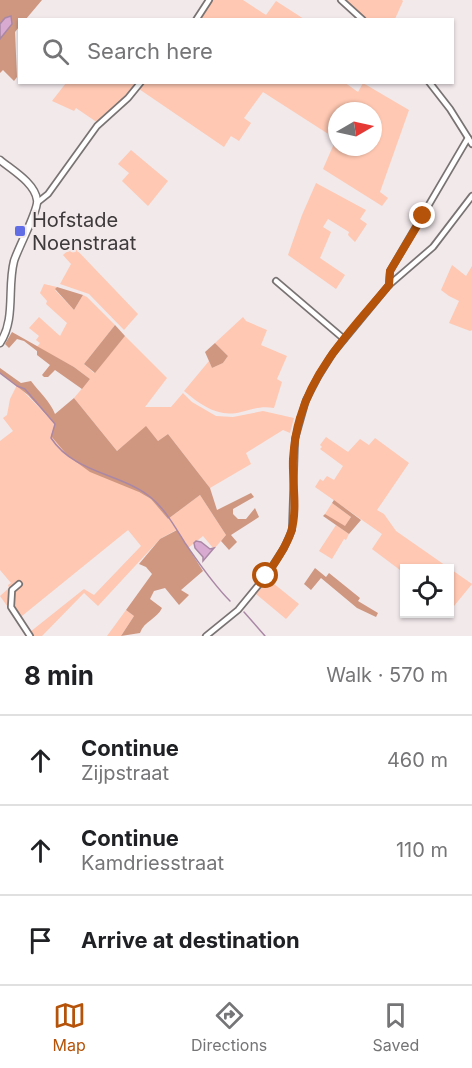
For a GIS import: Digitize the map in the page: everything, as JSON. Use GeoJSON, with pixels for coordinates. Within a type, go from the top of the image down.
{"type":"FeatureCollection","features":[{"type":"Feature","properties":{"kind":"street"},"geometry":{"type":"LineString","coordinates":[[197,18],[209,0]]}},
{"type":"Feature","properties":{"kind":"street"},"geometry":{"type":"LineString","coordinates":[[341,0],[361,18]]}},
{"type":"Feature","properties":{"kind":"street"},"geometry":{"type":"LineString","coordinates":[[0,343],[6,334],[9,320],[13,266],[38,202],[48,194],[97,126],[128,98],[139,84]]}},
{"type":"Feature","properties":{"kind":"street"},"geometry":{"type":"LineString","coordinates":[[431,84],[472,144]]}},
{"type":"Feature","properties":{"kind":"street"},"geometry":{"type":"LineString","coordinates":[[389,285],[390,271],[468,138]]}},
{"type":"Feature","properties":{"kind":"street"},"geometry":{"type":"LineString","coordinates":[[0,160],[34,189],[38,202]]}},
{"type":"Feature","properties":{"kind":"street"},"geometry":{"type":"LineString","coordinates":[[206,636],[238,610],[266,576],[286,544],[292,530],[293,459],[300,418],[306,400],[333,352],[389,285],[433,246],[472,196]]}},
{"type":"Feature","properties":{"kind":"street"},"geometry":{"type":"LineString","coordinates":[[276,281],[344,339]]}},
{"type":"Feature","properties":{"kind":"street"},"geometry":{"type":"LineString","coordinates":[[19,584],[12,591],[11,607],[30,636]]}},
{"type":"Feature","properties":{"kind":"shaded area"},"geometry":{"type":"Polygon","coordinates":[[[0,0],[42,0],[27,18],[18,18],[18,28],[15,32],[17,77],[14,81],[3,70],[0,73],[0,0]]]}},
{"type":"Feature","properties":{"kind":"shaded area"},"geometry":{"type":"Polygon","coordinates":[[[211,0],[243,0],[266,15],[276,1],[302,18],[198,18],[211,0]]]}},
{"type":"Feature","properties":{"kind":"shaded area"},"geometry":{"type":"Polygon","coordinates":[[[345,0],[403,1],[395,18],[365,18],[345,0]]]}},
{"type":"Feature","properties":{"kind":"shaded area"},"geometry":{"type":"Polygon","coordinates":[[[11,16],[12,24],[0,39],[0,24],[5,18],[11,16]]]}},
{"type":"Feature","properties":{"kind":"shaded area"},"geometry":{"type":"Polygon","coordinates":[[[65,84],[137,84],[98,123],[76,108],[74,111],[52,101],[65,84]]]}},
{"type":"Feature","properties":{"kind":"shaded area"},"geometry":{"type":"Polygon","coordinates":[[[143,84],[347,84],[358,92],[365,84],[409,110],[380,192],[388,198],[382,206],[323,169],[329,156],[382,156],[382,102],[328,102],[328,134],[263,92],[244,118],[251,123],[239,141],[231,136],[224,147],[139,89],[143,84]]]}},
{"type":"Feature","properties":{"kind":"shaded area"},"geometry":{"type":"Polygon","coordinates":[[[131,150],[168,181],[148,206],[122,181],[129,173],[118,164],[131,150]]]}},
{"type":"Feature","properties":{"kind":"shaded area"},"geometry":{"type":"Polygon","coordinates":[[[316,183],[366,210],[360,219],[367,224],[355,242],[348,235],[349,232],[328,219],[323,227],[331,232],[320,258],[345,275],[336,289],[288,255],[316,183]]]}},
{"type":"Feature","properties":{"kind":"shaded area"},"geometry":{"type":"Polygon","coordinates":[[[73,246],[138,314],[124,330],[89,294],[60,284],[71,264],[63,255],[73,246]]]}},
{"type":"Feature","properties":{"kind":"shaded area"},"geometry":{"type":"Polygon","coordinates":[[[452,265],[466,276],[472,266],[472,330],[470,331],[449,323],[459,301],[441,290],[452,265]]]}},
{"type":"Feature","properties":{"kind":"shaded area"},"geometry":{"type":"Polygon","coordinates":[[[44,284],[57,287],[55,290],[74,310],[83,295],[87,297],[115,325],[84,364],[94,373],[125,336],[167,378],[145,407],[171,407],[183,393],[192,402],[216,416],[233,417],[263,411],[294,418],[290,433],[283,430],[246,453],[251,464],[210,488],[168,434],[158,441],[146,427],[117,451],[74,398],[90,379],[74,367],[37,347],[40,343],[36,340],[39,336],[29,328],[39,317],[60,336],[67,323],[46,304],[47,301],[40,293],[44,284]]]}},
{"type":"Feature","properties":{"kind":"shaded area"},"geometry":{"type":"Polygon","coordinates":[[[57,287],[83,295],[74,310],[55,289],[57,287]]]}},
{"type":"Feature","properties":{"kind":"shaded area"},"geometry":{"type":"Polygon","coordinates":[[[243,317],[246,321],[267,330],[261,345],[287,356],[277,379],[282,382],[274,408],[233,413],[217,412],[184,391],[209,361],[212,368],[223,363],[228,356],[215,343],[243,317]]]}},
{"type":"Feature","properties":{"kind":"shaded area"},"geometry":{"type":"Polygon","coordinates":[[[115,325],[125,336],[95,373],[84,364],[115,325]]]}},
{"type":"Feature","properties":{"kind":"shaded area"},"geometry":{"type":"Polygon","coordinates":[[[12,332],[74,367],[90,379],[82,389],[55,370],[48,377],[44,377],[42,375],[50,365],[37,355],[37,351],[24,341],[17,339],[9,348],[5,344],[12,332]]]}},
{"type":"Feature","properties":{"kind":"shaded area"},"geometry":{"type":"Polygon","coordinates":[[[215,343],[228,356],[223,363],[212,368],[205,352],[215,343]]]}},
{"type":"Feature","properties":{"kind":"shaded area"},"geometry":{"type":"Polygon","coordinates":[[[0,368],[21,383],[31,381],[55,414],[74,398],[117,451],[146,426],[158,441],[168,434],[210,488],[217,510],[251,493],[254,497],[233,509],[233,514],[238,519],[246,519],[255,508],[259,517],[231,535],[237,542],[229,550],[221,541],[226,535],[200,495],[168,519],[151,499],[90,472],[68,456],[51,436],[55,424],[28,395],[0,373],[0,368]]]}},
{"type":"Feature","properties":{"kind":"shaded area"},"geometry":{"type":"Polygon","coordinates":[[[17,385],[55,424],[139,492],[151,499],[168,519],[200,495],[226,535],[214,549],[203,536],[188,548],[176,530],[160,539],[98,606],[84,593],[42,636],[33,636],[30,632],[84,589],[94,595],[141,546],[128,530],[17,620],[0,596],[11,583],[0,570],[0,441],[13,431],[3,418],[7,415],[10,399],[17,385]]]}},
{"type":"Feature","properties":{"kind":"shaded area"},"geometry":{"type":"Polygon","coordinates":[[[326,437],[348,452],[360,439],[369,445],[375,438],[409,463],[377,510],[384,514],[396,531],[443,564],[400,564],[400,570],[372,549],[382,534],[315,487],[320,479],[323,481],[327,476],[334,480],[343,466],[320,449],[322,447],[320,445],[326,437]]]}},
{"type":"Feature","properties":{"kind":"shaded area"},"geometry":{"type":"Polygon","coordinates":[[[334,500],[361,520],[349,534],[323,516],[325,514],[345,526],[351,517],[332,503],[334,500]]]}},
{"type":"Feature","properties":{"kind":"shaded area"},"geometry":{"type":"Polygon","coordinates":[[[332,503],[351,517],[345,527],[325,514],[332,503]]]}},
{"type":"Feature","properties":{"kind":"shaded area"},"geometry":{"type":"Polygon","coordinates":[[[336,525],[349,534],[332,559],[319,551],[336,525]]]}},
{"type":"Feature","properties":{"kind":"shaded area"},"geometry":{"type":"Polygon","coordinates":[[[177,530],[203,571],[181,590],[189,595],[179,605],[165,588],[154,591],[150,599],[162,608],[160,612],[144,626],[140,633],[121,636],[134,616],[126,610],[152,574],[146,567],[139,564],[160,539],[177,530]]]}},
{"type":"Feature","properties":{"kind":"shaded area"},"geometry":{"type":"Polygon","coordinates":[[[196,541],[210,549],[214,548],[203,561],[203,557],[195,548],[196,541]]]}},
{"type":"Feature","properties":{"kind":"shaded area"},"geometry":{"type":"Polygon","coordinates":[[[315,568],[326,577],[329,573],[360,598],[358,601],[378,613],[376,617],[357,608],[321,578],[311,590],[304,584],[315,568]]]}},
{"type":"Feature","properties":{"kind":"shaded area"},"geometry":{"type":"Polygon","coordinates":[[[454,572],[472,584],[454,606],[454,572]]]}},
{"type":"Feature","properties":{"kind":"shaded area"},"geometry":{"type":"Polygon","coordinates":[[[268,579],[299,604],[286,619],[256,594],[268,579]]]}},
{"type":"Feature","properties":{"kind":"shaded area"},"geometry":{"type":"Polygon","coordinates":[[[126,610],[134,616],[121,636],[107,636],[126,610]]]}},
{"type":"Feature","properties":{"kind":"waterway"},"geometry":{"type":"LineString","coordinates":[[0,373],[25,389],[55,424],[51,438],[61,450],[84,466],[137,488],[160,506],[206,573],[230,601]]}},
{"type":"Feature","properties":{"kind":"waterway"},"geometry":{"type":"LineString","coordinates":[[244,612],[265,636]]}},
{"type":"Feature","properties":{"kind":"place","name":"Hofstade Noenstraat"},"geometry":{"type":"Point","coordinates":[20,231]}},
{"type":"Feature","properties":{"kind":"route"},"geometry":{"type":"LineString","coordinates":[[266,576],[284,548],[292,530],[295,439],[306,400],[333,352],[389,285],[390,271],[423,216]]}}]}
